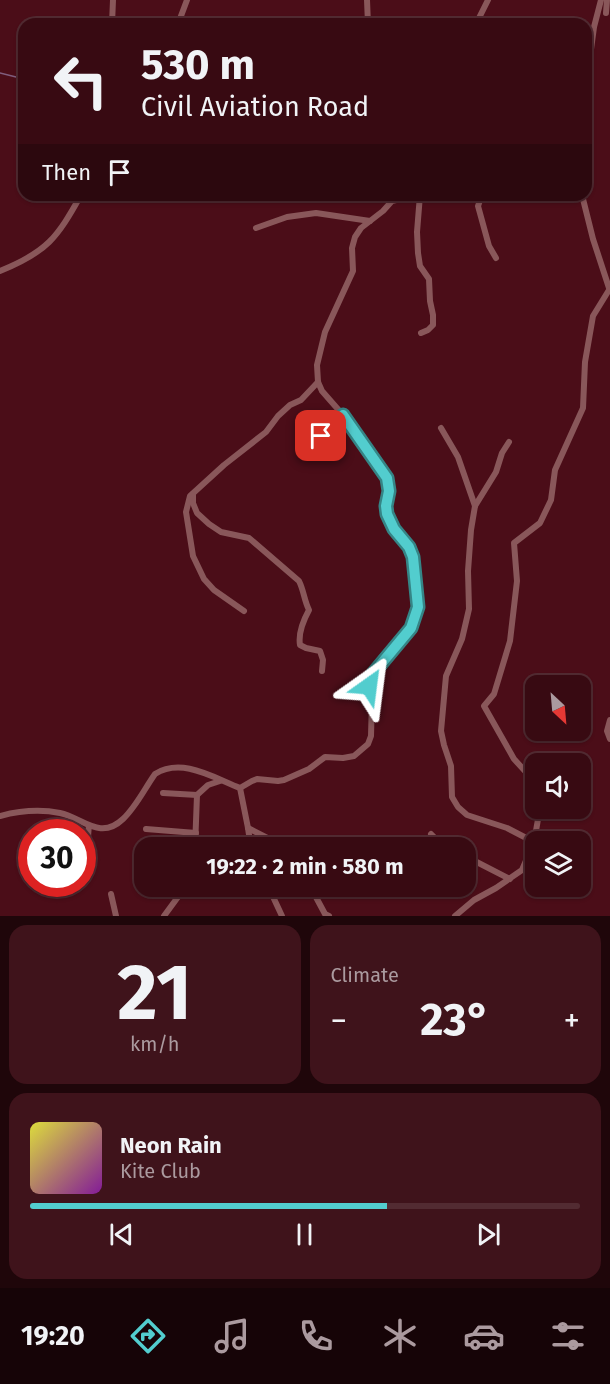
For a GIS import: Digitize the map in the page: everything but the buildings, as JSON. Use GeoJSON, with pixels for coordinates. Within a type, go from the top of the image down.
{"type":"FeatureCollection","features":[{"type":"Feature","properties":{"kind":"street"},"geometry":{"type":"LineString","coordinates":[[112,18],[113,0]]}},
{"type":"Feature","properties":{"kind":"street"},"geometry":{"type":"LineString","coordinates":[[180,18],[187,0]]}},
{"type":"Feature","properties":{"kind":"street"},"geometry":{"type":"LineString","coordinates":[[367,0],[368,18]]}},
{"type":"Feature","properties":{"kind":"street"},"geometry":{"type":"LineString","coordinates":[[479,18],[488,0]]}},
{"type":"Feature","properties":{"kind":"street"},"geometry":{"type":"LineString","coordinates":[[592,46],[601,0]]}},
{"type":"Feature","properties":{"kind":"street"},"geometry":{"type":"LineString","coordinates":[[606,13],[607,0]]}},
{"type":"Feature","properties":{"kind":"street"},"geometry":{"type":"LineString","coordinates":[[0,271],[46,246],[65,224],[78,201]]}},
{"type":"Feature","properties":{"kind":"street"},"geometry":{"type":"LineString","coordinates":[[240,788],[257,779],[284,780],[325,757],[354,756],[368,744],[371,736],[372,699],[369,686],[371,676],[411,628],[418,607],[413,557],[387,514],[389,491],[387,478],[343,415],[322,391],[318,382],[317,365],[325,332],[353,272],[354,237],[392,201]]}},
{"type":"Feature","properties":{"kind":"street"},"geometry":{"type":"LineString","coordinates":[[420,201],[418,254],[420,266],[429,279],[434,325],[422,333]]}},
{"type":"Feature","properties":{"kind":"street"},"geometry":{"type":"LineString","coordinates":[[480,201],[478,206],[489,246],[496,258]]}},
{"type":"Feature","properties":{"kind":"street"},"geometry":{"type":"LineString","coordinates":[[525,771],[514,759],[484,706],[494,694],[510,641],[517,581],[514,543],[540,523],[551,500],[555,470],[583,408],[585,362],[593,316],[610,290],[584,201]]}},
{"type":"Feature","properties":{"kind":"street"},"geometry":{"type":"LineString","coordinates":[[256,228],[286,217],[316,213],[370,221]]}},
{"type":"Feature","properties":{"kind":"street"},"geometry":{"type":"LineString","coordinates":[[244,611],[214,590],[204,579],[193,556],[186,512],[190,496],[224,465],[266,432],[278,416],[290,405],[301,400],[318,382]]}},
{"type":"Feature","properties":{"kind":"street"},"geometry":{"type":"LineString","coordinates":[[312,446],[343,415]]}},
{"type":"Feature","properties":{"kind":"street"},"geometry":{"type":"LineString","coordinates":[[441,428],[458,457],[475,506]]}},
{"type":"Feature","properties":{"kind":"street"},"geometry":{"type":"LineString","coordinates":[[509,442],[501,453],[496,472],[475,506],[468,571],[469,609],[462,639],[446,676],[441,732],[451,766],[452,797],[458,807],[466,814],[507,828],[525,837]]}},
{"type":"Feature","properties":{"kind":"street"},"geometry":{"type":"LineString","coordinates":[[193,493],[193,503],[197,513],[209,524],[221,532],[249,538],[299,581],[309,610],[303,622],[300,645],[320,651],[323,660],[322,671]]}},
{"type":"Feature","properties":{"kind":"street"},"geometry":{"type":"LineString","coordinates":[[610,720],[607,731],[610,739]]}},
{"type":"Feature","properties":{"kind":"street"},"geometry":{"type":"LineString","coordinates":[[96,828],[108,828],[123,819],[159,771],[174,767],[192,769],[240,788]]}},
{"type":"Feature","properties":{"kind":"street"},"geometry":{"type":"LineString","coordinates":[[163,793],[197,795],[208,785],[221,781]]}},
{"type":"Feature","properties":{"kind":"street"},"geometry":{"type":"LineString","coordinates":[[240,788],[249,837]]}},
{"type":"Feature","properties":{"kind":"street"},"geometry":{"type":"LineString","coordinates":[[196,837],[197,795]]}},
{"type":"Feature","properties":{"kind":"street"},"geometry":{"type":"LineString","coordinates":[[0,816],[26,811],[53,812],[75,819]]}},
{"type":"Feature","properties":{"kind":"street"},"geometry":{"type":"LineString","coordinates":[[248,828],[266,837]]}},
{"type":"Feature","properties":{"kind":"street"},"geometry":{"type":"LineString","coordinates":[[146,830],[196,833]]}},
{"type":"Feature","properties":{"kind":"street"},"geometry":{"type":"LineString","coordinates":[[431,834],[434,837]]}},
{"type":"Feature","properties":{"kind":"street"},"geometry":{"type":"LineString","coordinates":[[476,862],[510,879]]}},
{"type":"Feature","properties":{"kind":"street"},"geometry":{"type":"LineString","coordinates":[[455,916],[474,900],[522,870],[525,863]]}},
{"type":"Feature","properties":{"kind":"street"},"geometry":{"type":"LineString","coordinates":[[111,894],[116,916]]}},
{"type":"Feature","properties":{"kind":"street"},"geometry":{"type":"LineString","coordinates":[[164,916],[178,897]]}},
{"type":"Feature","properties":{"kind":"street"},"geometry":{"type":"LineString","coordinates":[[273,897],[282,916]]}},
{"type":"Feature","properties":{"kind":"street"},"geometry":{"type":"LineString","coordinates":[[316,897],[325,914],[329,916]]}},
{"type":"Feature","properties":{"kind":"waterway"},"geometry":{"type":"LineString","coordinates":[[0,73],[18,78]]}},
{"type":"Feature","properties":{"kind":"route"},"geometry":{"type":"LineString","coordinates":[[321,436],[343,415],[387,478],[389,491],[387,514],[413,557],[418,607],[411,628],[371,676],[369,686]]}}]}
